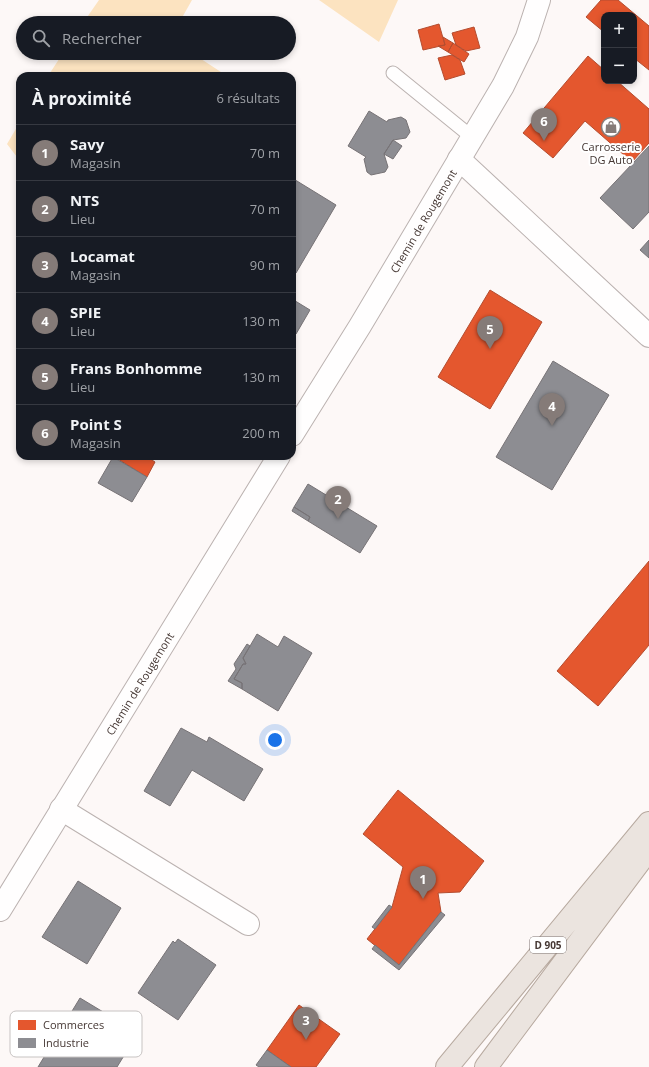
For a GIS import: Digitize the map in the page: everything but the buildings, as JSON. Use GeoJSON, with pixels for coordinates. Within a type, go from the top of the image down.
{"type":"FeatureCollection","features":[{"type":"Feature","properties":{"kind":"main road","name":"D 905"},"geometry":{"type":"LineString","coordinates":[[447,1067],[649,823]]}},
{"type":"Feature","properties":{"kind":"main road"},"geometry":{"type":"LineString","coordinates":[[486,1067],[649,849]]}},
{"type":"Feature","properties":{"kind":"street","name":"Chemin de Rougemont"},"geometry":{"type":"LineString","coordinates":[[296,429],[360,326],[503,86],[523,44],[538,0]]}},
{"type":"Feature","properties":{"kind":"street"},"geometry":{"type":"LineString","coordinates":[[459,160],[649,336]]}},
{"type":"Feature","properties":{"kind":"street","name":"Chemin de Rougemont"},"geometry":{"type":"LineString","coordinates":[[0,910],[277,460]]}},
{"type":"Feature","properties":{"kind":"street"},"geometry":{"type":"LineString","coordinates":[[61,809],[248,924]]}},
{"type":"Feature","properties":{"kind":"lane"},"geometry":{"type":"LineString","coordinates":[[392,74],[473,138]]}},
{"type":"Feature","properties":{"kind":"shaded area"},"geometry":{"type":"Polygon","coordinates":[[[99,0],[192,0],[183,16],[88,16],[99,0]]]}},
{"type":"Feature","properties":{"kind":"shaded area"},"geometry":{"type":"Polygon","coordinates":[[[319,0],[398,0],[379,42],[319,0]]]}},
{"type":"Feature","properties":{"kind":"shaded area"},"geometry":{"type":"Polygon","coordinates":[[[58,60],[203,60],[221,72],[51,72],[58,60]]]}},
{"type":"Feature","properties":{"kind":"shaded area"},"geometry":{"type":"Polygon","coordinates":[[[16,129],[16,156],[7,144],[16,129]]]}},
{"type":"Feature","properties":{"kind":"place","name":"Carrosserie DG Auto"},"geometry":{"type":"Point","coordinates":[611,127]}},
{"type":"Feature","properties":{"kind":"place","name":"Point S"},"geometry":{"type":"Point","coordinates":[544,141]}},
{"type":"Feature","properties":{"kind":"place","name":"Frans Bonhomme"},"geometry":{"type":"Point","coordinates":[490,349]}},
{"type":"Feature","properties":{"kind":"place","name":"SPIE"},"geometry":{"type":"Point","coordinates":[552,426]}},
{"type":"Feature","properties":{"kind":"place","name":"NTS"},"geometry":{"type":"Point","coordinates":[338,519]}},
{"type":"Feature","properties":{"kind":"place","name":"Savy"},"geometry":{"type":"Point","coordinates":[423,899]}},
{"type":"Feature","properties":{"kind":"place","name":"Locamat"},"geometry":{"type":"Point","coordinates":[306,1040]}}]}
